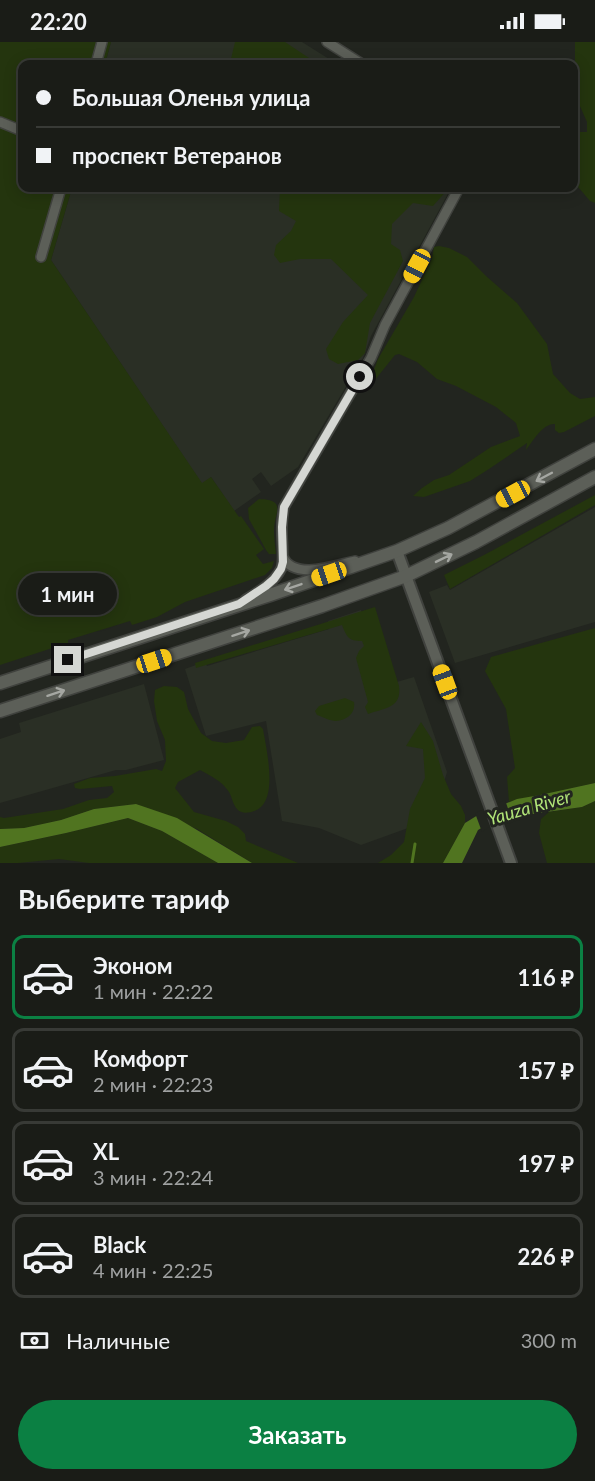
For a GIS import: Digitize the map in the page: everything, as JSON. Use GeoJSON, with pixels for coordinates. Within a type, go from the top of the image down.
{"type":"FeatureCollection","features":[{"type":"Feature","properties":{"kind":"main road"},"geometry":{"type":"LineString","coordinates":[[0,683],[393,553],[448,528],[595,449]]}},
{"type":"Feature","properties":{"kind":"main road"},"geometry":{"type":"LineString","coordinates":[[0,711],[322,606],[406,576],[476,542],[595,477]]}},
{"type":"Feature","properties":{"kind":"street"},"geometry":{"type":"LineString","coordinates":[[97,60],[102,42]]}},
{"type":"Feature","properties":{"kind":"street"},"geometry":{"type":"LineString","coordinates":[[327,42],[356,60]]}},
{"type":"Feature","properties":{"kind":"street"},"geometry":{"type":"LineString","coordinates":[[0,122],[18,129]]}},
{"type":"Feature","properties":{"kind":"street"},"geometry":{"type":"LineString","coordinates":[[41,257],[60,192]]}},
{"type":"Feature","properties":{"kind":"street"},"geometry":{"type":"LineString","coordinates":[[239,604],[266,586],[281,569],[284,507],[371,358],[385,325],[457,192]]}},
{"type":"Feature","properties":{"kind":"street"},"geometry":{"type":"LineString","coordinates":[[282,555],[288,565],[306,571],[393,553],[406,576],[511,863]]}},
{"type":"Feature","properties":{"kind":"shaded area"},"geometry":{"type":"Polygon","coordinates":[[[0,42],[111,42],[106,60],[18,60],[18,192],[71,192],[51,260],[202,483],[211,477],[264,549],[256,555],[263,564],[274,561],[272,568],[265,575],[185,602],[157,617],[132,625],[130,621],[68,640],[68,643],[0,665],[0,42]]]}},
{"type":"Feature","properties":{"kind":"shaded area"},"geometry":{"type":"Polygon","coordinates":[[[111,42],[302,42],[331,60],[106,60],[111,42]]]}},
{"type":"Feature","properties":{"kind":"shaded area"},"geometry":{"type":"Polygon","coordinates":[[[235,42],[285,42],[312,60],[231,60],[235,42]]]}},
{"type":"Feature","properties":{"kind":"shaded area"},"geometry":{"type":"Polygon","coordinates":[[[575,42],[595,42],[595,203],[590,201],[578,187],[578,132],[587,132],[587,122],[578,104],[578,60],[575,60],[575,42]]]}},
{"type":"Feature","properties":{"kind":"shaded area"},"geometry":{"type":"Polygon","coordinates":[[[71,192],[449,192],[371,336],[363,358],[298,467],[271,486],[261,472],[252,479],[261,492],[234,511],[211,477],[202,484],[51,260],[71,192]]]}},
{"type":"Feature","properties":{"kind":"shaded area"},"geometry":{"type":"Polygon","coordinates":[[[280,192],[445,192],[433,206],[413,203],[392,224],[391,244],[400,250],[403,261],[370,323],[365,353],[358,360],[338,364],[329,359],[326,349],[343,322],[368,295],[331,259],[300,259],[280,263],[274,255],[276,245],[291,231],[296,221],[279,211],[280,192]]]}},
{"type":"Feature","properties":{"kind":"shaded area"},"geometry":{"type":"Polygon","coordinates":[[[439,246],[467,257],[517,303],[547,344],[553,374],[570,393],[580,399],[595,397],[595,416],[564,432],[559,433],[555,430],[555,424],[546,426],[526,450],[527,443],[470,481],[424,497],[413,496],[434,480],[449,475],[491,447],[520,436],[516,423],[496,407],[456,386],[437,379],[417,362],[399,354],[395,355],[366,391],[378,359],[414,297],[432,258],[434,247],[439,246]]]}},
{"type":"Feature","properties":{"kind":"shaded area"},"geometry":{"type":"Polygon","coordinates":[[[595,495],[595,505],[450,589],[444,575],[595,495]]]}},
{"type":"Feature","properties":{"kind":"shaded area"},"geometry":{"type":"Polygon","coordinates":[[[259,499],[274,502],[276,505],[274,530],[276,554],[269,554],[249,519],[248,508],[259,499]]]}},
{"type":"Feature","properties":{"kind":"shaded area"},"geometry":{"type":"Polygon","coordinates":[[[595,507],[595,622],[455,663],[429,592],[447,585],[450,590],[595,507]]]}},
{"type":"Feature","properties":{"kind":"shaded area"},"geometry":{"type":"Polygon","coordinates":[[[375,607],[399,686],[398,699],[386,708],[368,714],[365,707],[368,702],[356,658],[364,646],[362,641],[349,637],[342,625],[196,668],[195,663],[375,607]]]}},
{"type":"Feature","properties":{"kind":"shaded area"},"geometry":{"type":"Polygon","coordinates":[[[361,610],[383,686],[414,677],[447,772],[433,819],[361,845],[319,828],[282,821],[266,721],[206,736],[185,669],[204,662],[207,666],[329,629],[328,621],[361,610]]]}},
{"type":"Feature","properties":{"kind":"shaded area"},"geometry":{"type":"Polygon","coordinates":[[[595,628],[595,783],[509,802],[507,777],[515,768],[506,709],[485,671],[491,657],[595,628]]]}},
{"type":"Feature","properties":{"kind":"shaded area"},"geometry":{"type":"Polygon","coordinates":[[[144,684],[164,760],[126,770],[116,770],[0,803],[0,739],[21,732],[19,723],[144,684]]]}},
{"type":"Feature","properties":{"kind":"shaded area"},"geometry":{"type":"Polygon","coordinates":[[[164,686],[177,687],[184,692],[188,709],[201,733],[212,741],[226,743],[244,740],[252,727],[260,726],[263,729],[269,787],[262,806],[250,812],[239,811],[223,785],[200,770],[178,782],[175,788],[194,812],[226,821],[238,827],[245,834],[246,841],[298,863],[252,863],[197,829],[136,804],[94,809],[61,820],[24,828],[0,829],[0,817],[63,809],[89,800],[107,798],[114,792],[112,786],[75,788],[74,784],[90,778],[156,769],[162,771],[166,761],[165,740],[157,721],[154,701],[155,690],[164,686]]]}},
{"type":"Feature","properties":{"kind":"shaded area"},"geometry":{"type":"Polygon","coordinates":[[[345,698],[354,702],[354,709],[347,717],[334,721],[317,715],[315,711],[319,706],[345,698]]]}},
{"type":"Feature","properties":{"kind":"shaded area"},"geometry":{"type":"Polygon","coordinates":[[[421,722],[433,741],[443,775],[451,794],[461,806],[465,815],[465,823],[443,863],[378,863],[391,855],[404,842],[410,809],[425,778],[423,749],[406,746],[421,722]]]}},
{"type":"Feature","properties":{"kind":"shaded area"},"geometry":{"type":"Polygon","coordinates":[[[595,801],[595,863],[547,863],[539,833],[541,819],[549,812],[582,807],[595,801]]]}},
{"type":"Feature","properties":{"kind":"shaded area"},"geometry":{"type":"Polygon","coordinates":[[[128,818],[162,831],[218,863],[89,863],[59,859],[0,863],[0,847],[128,818]]]}},
{"type":"Feature","properties":{"kind":"water","name":"Yauza River"},"geometry":{"type":"Polygon","coordinates":[[[595,783],[595,801],[582,807],[505,818],[490,823],[478,830],[462,863],[443,863],[465,823],[478,815],[517,799],[595,783]]]}},
{"type":"Feature","properties":{"kind":"water"},"geometry":{"type":"Polygon","coordinates":[[[136,804],[177,818],[252,863],[218,863],[162,831],[128,818],[0,847],[0,829],[24,828],[61,820],[94,809],[136,804]]]}},
{"type":"Feature","properties":{"kind":"pier"},"geometry":{"type":"Polygon","coordinates":[[[505,800],[512,820],[492,825],[482,832],[475,813],[505,800]]]}},
{"type":"Feature","properties":{"kind":"waterway"},"geometry":{"type":"LineString","coordinates":[[412,863],[415,844]]}},
{"type":"Feature","properties":{"kind":"route"},"geometry":{"type":"LineString","coordinates":[[68,660],[239,604],[274,579],[283,562],[284,507],[360,377]]}}]}
